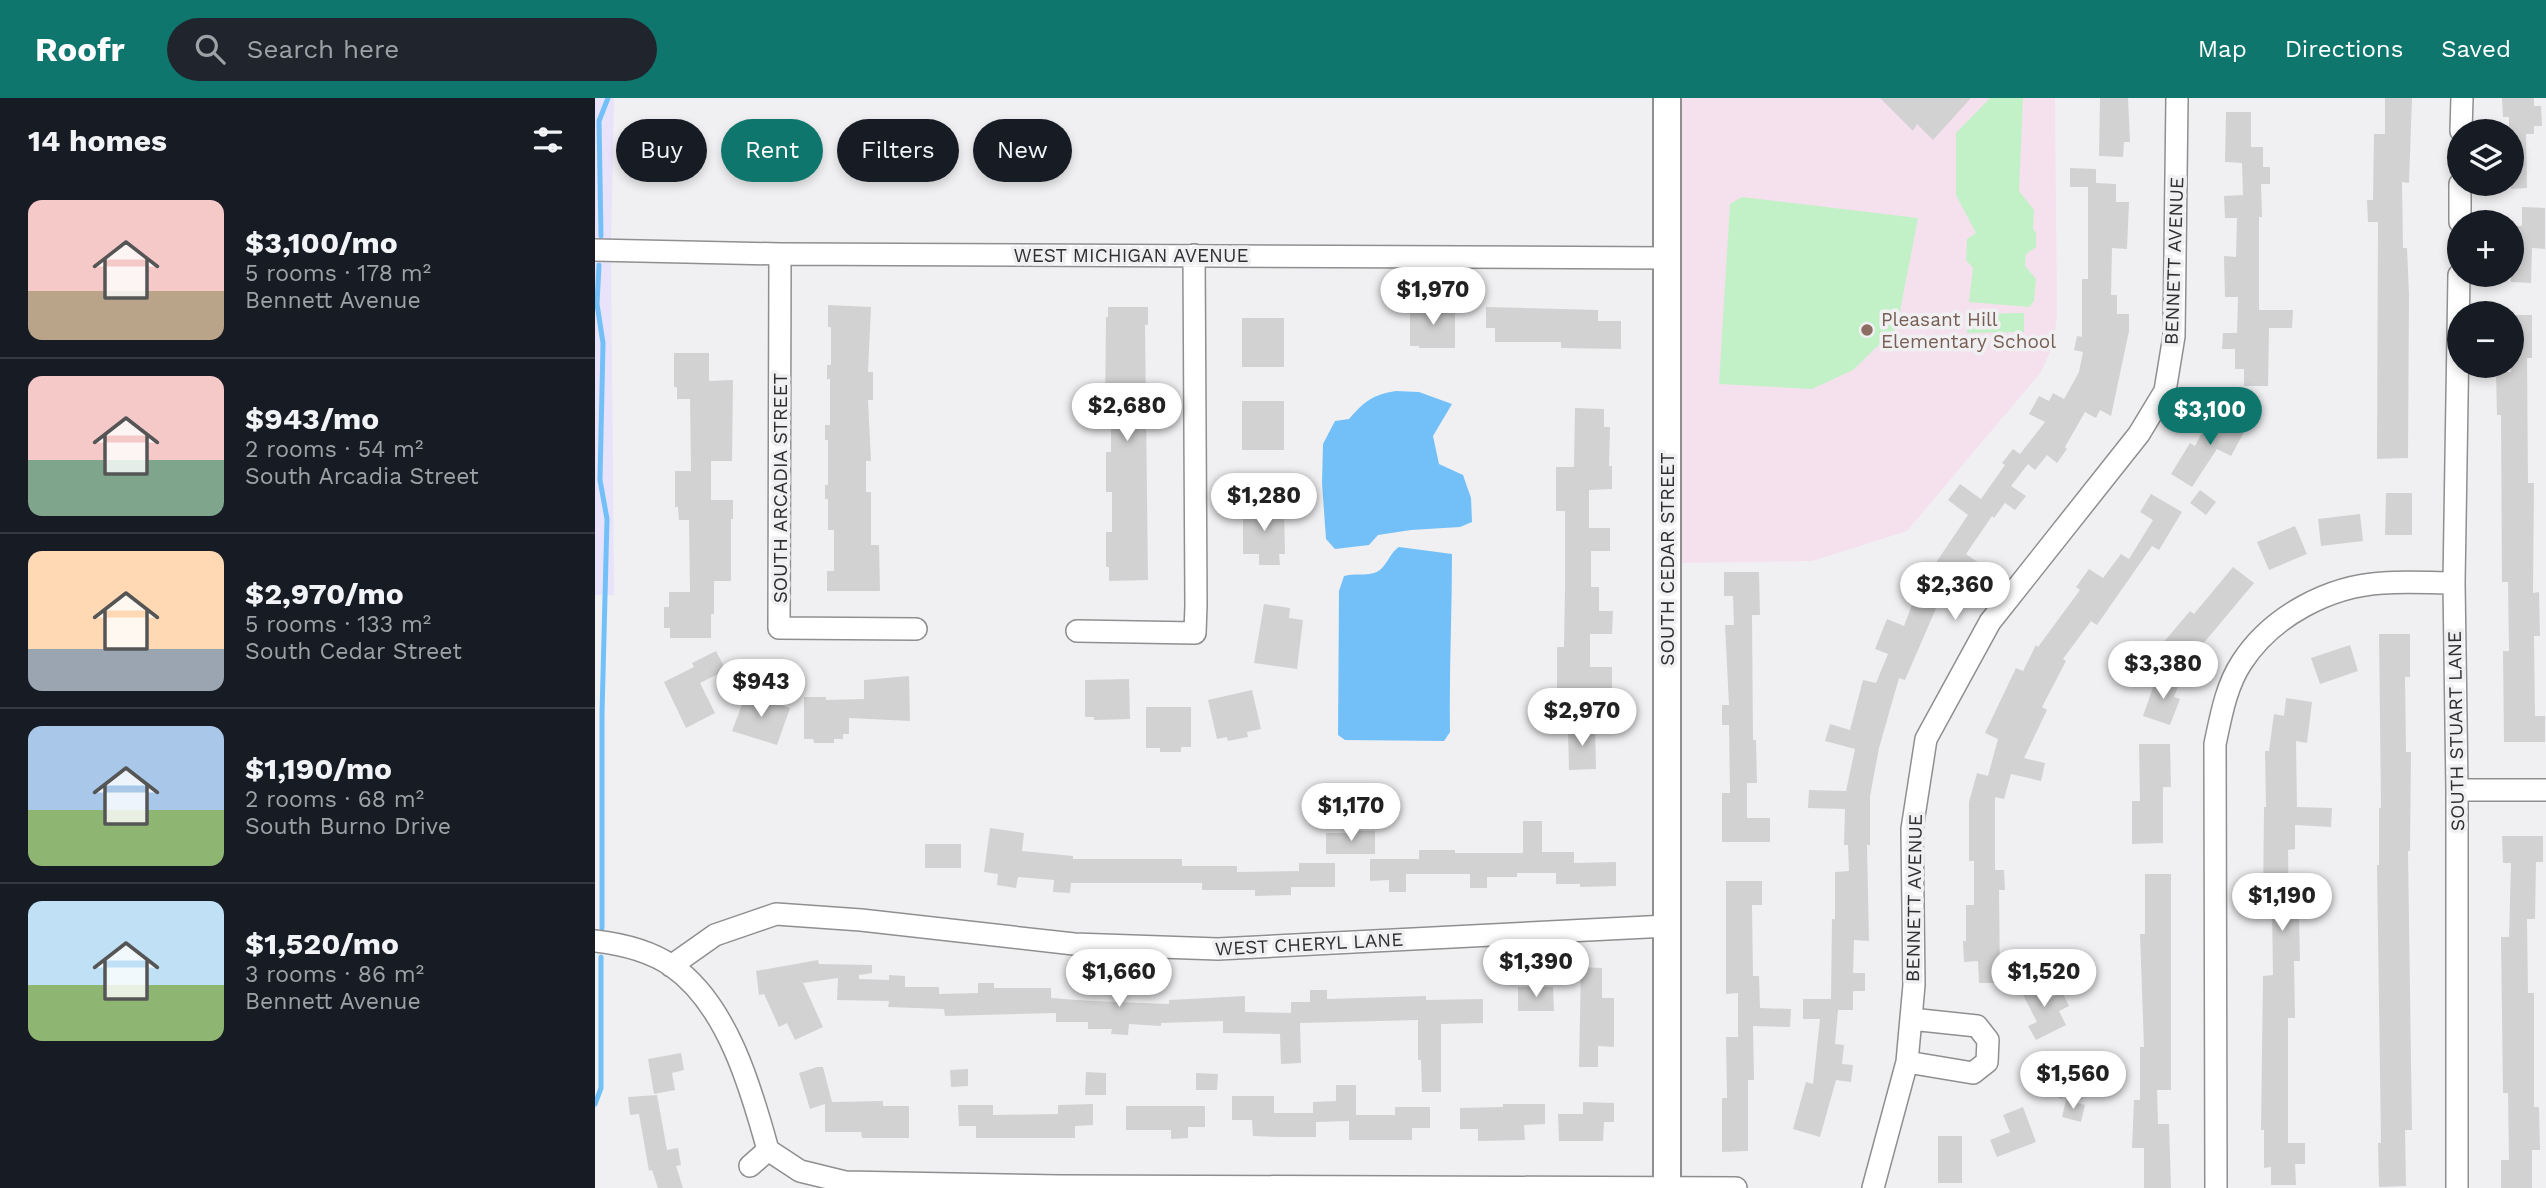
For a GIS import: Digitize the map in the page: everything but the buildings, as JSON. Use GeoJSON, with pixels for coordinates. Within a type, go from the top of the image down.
{"type":"FeatureCollection","features":[{"type":"Feature","properties":{"kind":"street","name":"SOUTH CEDAR STREET"},"geometry":{"type":"LineString","coordinates":[[1667,98],[1667,1187]]}},
{"type":"Feature","properties":{"kind":"street","name":"BENNETT AVENUE"},"geometry":{"type":"LineString","coordinates":[[1873,1188],[1907,1062],[1914,985],[1912,829],[1926,739],[1990,622],[2139,434],[2165,391],[2174,336],[2177,98]]}},
{"type":"Feature","properties":{"kind":"street"},"geometry":{"type":"LineString","coordinates":[[2461,119],[2462,98]]}},
{"type":"Feature","properties":{"kind":"street","name":"WEST MICHIGAN AVENUE"},"geometry":{"type":"LineString","coordinates":[[595,250],[780,254],[1667,258]]}},
{"type":"Feature","properties":{"kind":"street","name":"SOUTH ARCADIA STREET"},"geometry":{"type":"LineString","coordinates":[[780,254],[779,628],[916,629]]}},
{"type":"Feature","properties":{"kind":"street"},"geometry":{"type":"LineString","coordinates":[[1077,631],[1195,633],[1194,255]]}},
{"type":"Feature","properties":{"kind":"street","name":"SOUTH STUART LANE"},"geometry":{"type":"LineString","coordinates":[[2457,1188],[2454,583],[2459,287]]}},
{"type":"Feature","properties":{"kind":"street"},"geometry":{"type":"LineString","coordinates":[[2216,1188],[2215,744],[2225,699],[2240,663],[2258,640],[2279,621],[2331,592],[2382,583],[2454,583]]}},
{"type":"Feature","properties":{"kind":"street"},"geometry":{"type":"LineString","coordinates":[[2457,790],[2546,790]]}},
{"type":"Feature","properties":{"kind":"street","name":"WEST CHERYL LANE"},"geometry":{"type":"LineString","coordinates":[[671,966],[715,935],[776,914],[861,920],[1074,944],[1218,949],[1667,926]]}},
{"type":"Feature","properties":{"kind":"street"},"geometry":{"type":"LineString","coordinates":[[595,941],[624,945],[671,966],[694,986],[720,1018],[756,1106],[768,1150],[800,1171],[845,1182],[1059,1187],[1736,1188]]}},
{"type":"Feature","properties":{"kind":"street"},"geometry":{"type":"LineString","coordinates":[[1907,1062],[1973,1073],[1987,1062],[1988,1040],[1977,1026],[1911,1019]]}},
{"type":"Feature","properties":{"kind":"street"},"geometry":{"type":"LineString","coordinates":[[750,1166],[768,1150]]}},
{"type":"Feature","properties":{"kind":"shaded area"},"geometry":{"type":"Polygon","coordinates":[[[595,98],[614,98],[611,250],[614,595],[595,595],[595,98]]]}},
{"type":"Feature","properties":{"kind":"shaded area","name":"Pleasant Hill Elementary School"},"geometry":{"type":"Polygon","coordinates":[[[1679,98],[2055,98],[2057,316],[2053,345],[2041,372],[1907,531],[1812,561],[1680,563],[1679,98]]]}},
{"type":"Feature","properties":{"kind":"green space"},"geometry":{"type":"Polygon","coordinates":[[[1990,98],[2023,98],[2019,191],[2034,210],[2033,229],[2036,233],[2036,247],[2026,254],[2025,266],[2036,279],[2034,301],[2029,307],[1969,302],[1973,268],[1966,260],[1967,239],[1976,233],[1956,195],[1956,133],[1990,98]]]}},
{"type":"Feature","properties":{"kind":"green space"},"geometry":{"type":"Polygon","coordinates":[[[1742,197],[1918,218],[1897,327],[1853,370],[1812,389],[1719,384],[1730,204],[1742,197]]]}},
{"type":"Feature","properties":{"kind":"green space"},"geometry":{"type":"Polygon","coordinates":[[[2024,313],[2024,332],[1967,333],[1967,314],[2024,313]]]}},
{"type":"Feature","properties":{"kind":"water"},"geometry":{"type":"Polygon","coordinates":[[[1396,391],[1419,392],[1452,404],[1433,436],[1439,464],[1463,475],[1471,498],[1472,522],[1460,527],[1378,535],[1369,545],[1335,549],[1326,539],[1322,483],[1323,444],[1335,421],[1349,419],[1370,400],[1396,391]]]}},
{"type":"Feature","properties":{"kind":"water"},"geometry":{"type":"Polygon","coordinates":[[[1399,547],[1452,554],[1450,732],[1444,741],[1345,740],[1338,735],[1339,591],[1344,576],[1378,571],[1399,547]]]}},
{"type":"Feature","properties":{"kind":"waterway"},"geometry":{"type":"LineString","coordinates":[[601,236],[599,121],[608,98]]}},
{"type":"Feature","properties":{"kind":"waterway"},"geometry":{"type":"LineString","coordinates":[[599,265],[597,304],[603,343],[600,480],[607,519],[602,714],[602,928]]}},
{"type":"Feature","properties":{"kind":"waterway"},"geometry":{"type":"LineString","coordinates":[[595,1104],[601,1088],[601,957]]}},
{"type":"Feature","properties":{"kind":"place","name":"Pleasant Hill Elementary School"},"geometry":{"type":"Point","coordinates":[1867,330]}}]}
